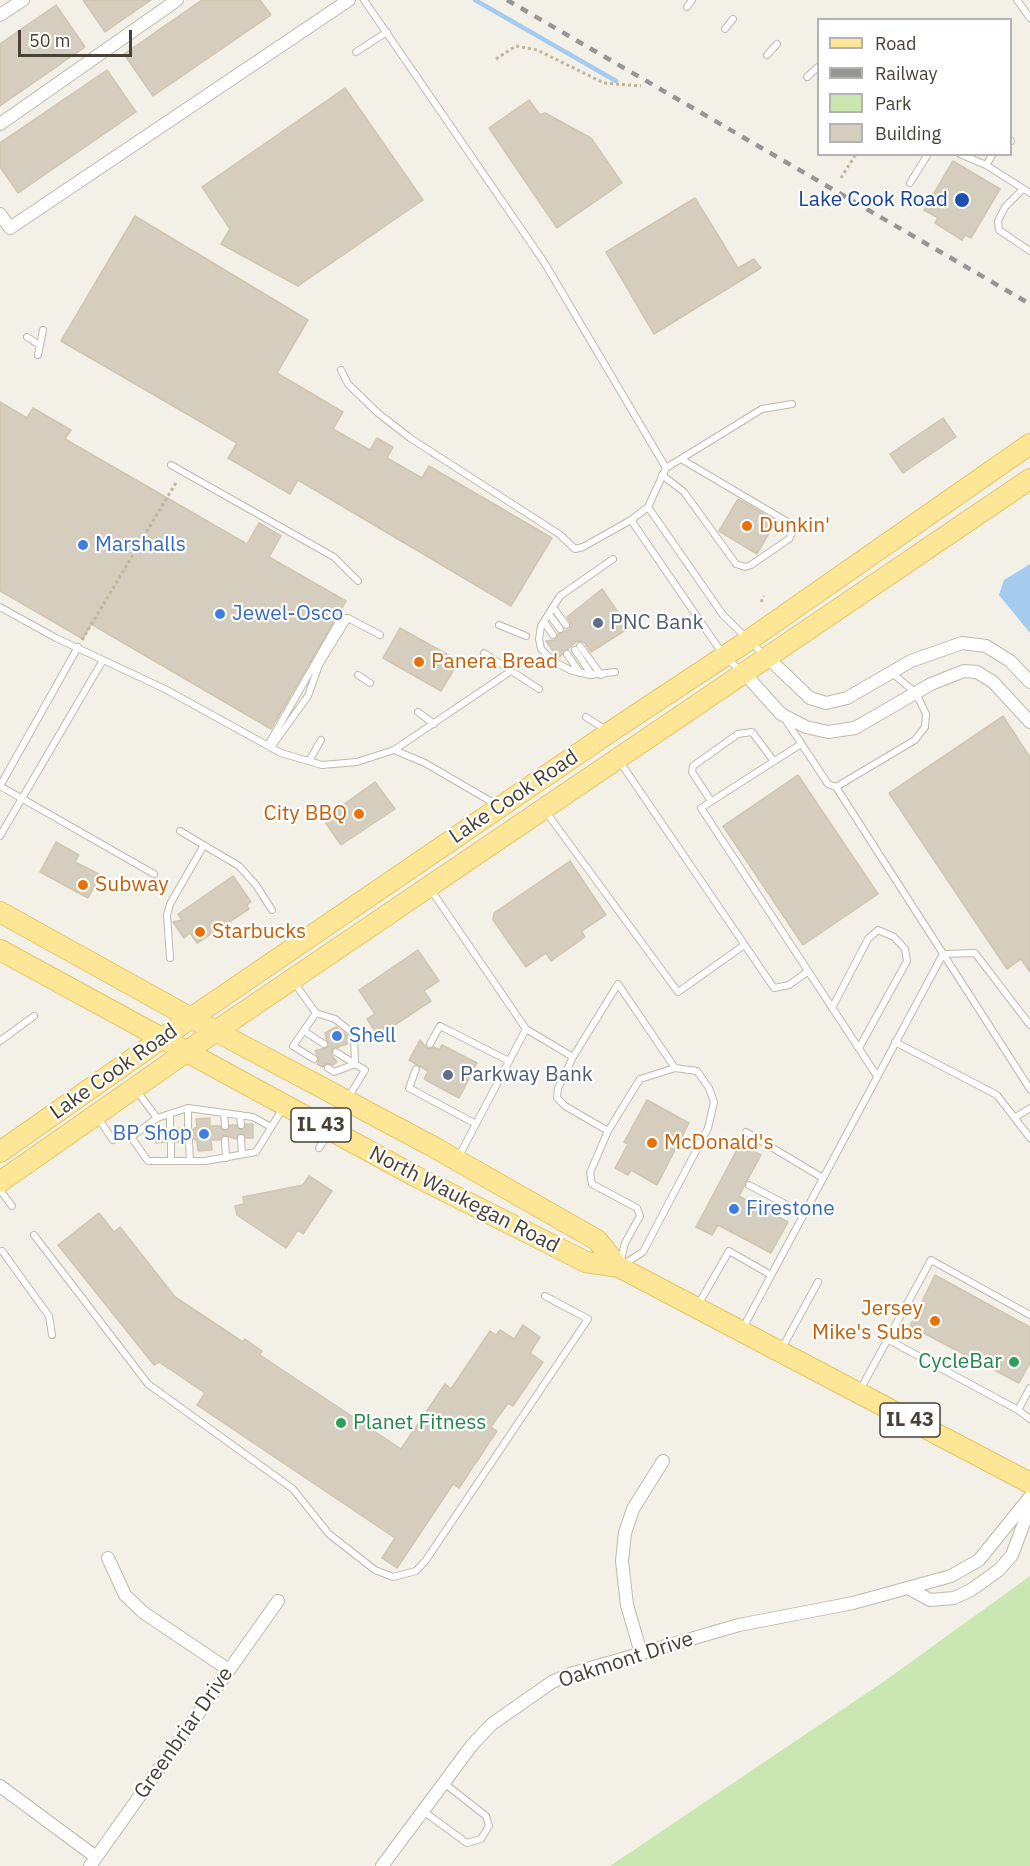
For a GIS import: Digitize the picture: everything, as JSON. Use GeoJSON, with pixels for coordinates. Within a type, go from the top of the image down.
{"type":"FeatureCollection","features":[{"type":"Feature","properties":{"kind":"main road","name":"Lake Cook Road"},"geometry":{"type":"LineString","coordinates":[[0,1152],[161,1038],[609,732],[749,640],[1030,444]]}},
{"type":"Feature","properties":{"kind":"main road","name":"Lake Cook Road"},"geometry":{"type":"LineString","coordinates":[[0,1182],[216,1031],[1030,479]]}},
{"type":"Feature","properties":{"kind":"main road","name":"IL 43"},"geometry":{"type":"LineString","coordinates":[[0,912],[216,1031]]}},
{"type":"Feature","properties":{"kind":"main road","name":"IL 43"},"geometry":{"type":"LineString","coordinates":[[0,950],[187,1052]]}},
{"type":"Feature","properties":{"kind":"main road","name":"North Waukegan Road"},"geometry":{"type":"LineString","coordinates":[[216,1031],[456,1160],[597,1240],[619,1266]]}},
{"type":"Feature","properties":{"kind":"main road","name":"North Waukegan Road"},"geometry":{"type":"LineString","coordinates":[[187,1052],[331,1130],[586,1262],[619,1266],[1030,1483]]}},
{"type":"Feature","properties":{"kind":"street"},"geometry":{"type":"LineString","coordinates":[[0,15],[23,0]]}},
{"type":"Feature","properties":{"kind":"street"},"geometry":{"type":"LineString","coordinates":[[0,124],[177,0]]}},
{"type":"Feature","properties":{"kind":"street"},"geometry":{"type":"LineString","coordinates":[[0,214],[10,228],[349,0]]}},
{"type":"Feature","properties":{"kind":"street"},"geometry":{"type":"LineString","coordinates":[[768,658],[810,699],[826,703],[847,698],[911,660],[962,643],[986,646],[1010,661],[1030,682]]}},
{"type":"Feature","properties":{"kind":"street"},"geometry":{"type":"LineString","coordinates":[[745,674],[781,714],[806,727],[828,732],[855,728],[950,675],[964,671],[977,672],[993,682],[1030,723]]}},
{"type":"Feature","properties":{"kind":"street"},"geometry":{"type":"LineString","coordinates":[[641,1653],[627,1605],[622,1561],[625,1533],[633,1509],[663,1461]]}},
{"type":"Feature","properties":{"kind":"street","name":"Oakmont Drive"},"geometry":{"type":"LineString","coordinates":[[382,1866],[472,1745],[492,1724],[544,1687],[570,1674],[739,1625],[910,1589],[951,1576],[979,1560],[1030,1497]]}},
{"type":"Feature","properties":{"kind":"street"},"geometry":{"type":"LineString","coordinates":[[910,1589],[930,1600],[954,1598],[971,1590],[999,1570],[1012,1555],[1030,1507]]}},
{"type":"Feature","properties":{"kind":"street"},"geometry":{"type":"LineString","coordinates":[[108,1558],[125,1595],[144,1613],[229,1670]]}},
{"type":"Feature","properties":{"kind":"street","name":"Greenbriar Drive"},"geometry":{"type":"LineString","coordinates":[[93,1861],[278,1601]]}},
{"type":"Feature","properties":{"kind":"street"},"geometry":{"type":"LineString","coordinates":[[0,1786],[93,1861]]}},
{"type":"Feature","properties":{"kind":"lane"},"geometry":{"type":"LineString","coordinates":[[364,0],[544,262],[666,468]]}},
{"type":"Feature","properties":{"kind":"lane"},"geometry":{"type":"LineString","coordinates":[[687,7],[692,0]]}},
{"type":"Feature","properties":{"kind":"lane"},"geometry":{"type":"LineString","coordinates":[[1017,0],[1030,18]]}},
{"type":"Feature","properties":{"kind":"lane"},"geometry":{"type":"LineString","coordinates":[[724,29],[733,19]]}},
{"type":"Feature","properties":{"kind":"lane"},"geometry":{"type":"LineString","coordinates":[[356,52],[387,32]]}},
{"type":"Feature","properties":{"kind":"lane"},"geometry":{"type":"LineString","coordinates":[[767,55],[777,44]]}},
{"type":"Feature","properties":{"kind":"lane"},"geometry":{"type":"LineString","coordinates":[[807,77],[817,68]]}},
{"type":"Feature","properties":{"kind":"lane"},"geometry":{"type":"LineString","coordinates":[[910,183],[927,156]]}},
{"type":"Feature","properties":{"kind":"lane"},"geometry":{"type":"LineString","coordinates":[[965,156],[986,165],[1030,193]]}},
{"type":"Feature","properties":{"kind":"lane"},"geometry":{"type":"LineString","coordinates":[[986,165],[992,156]]}},
{"type":"Feature","properties":{"kind":"lane"},"geometry":{"type":"LineString","coordinates":[[1023,189],[1005,207],[998,221],[999,230],[1029,249]]}},
{"type":"Feature","properties":{"kind":"lane"},"geometry":{"type":"LineString","coordinates":[[38,355],[38,344],[43,330]]}},
{"type":"Feature","properties":{"kind":"lane"},"geometry":{"type":"LineString","coordinates":[[27,337],[38,344]]}},
{"type":"Feature","properties":{"kind":"lane"},"geometry":{"type":"LineString","coordinates":[[341,370],[348,384],[410,438],[558,534],[575,549],[584,547],[631,520],[648,507],[666,468],[762,409],[792,404]]}},
{"type":"Feature","properties":{"kind":"lane"},"geometry":{"type":"LineString","coordinates":[[662,475],[684,492],[736,564],[745,567],[762,559],[783,544],[793,531],[791,524],[681,459]]}},
{"type":"Feature","properties":{"kind":"lane"},"geometry":{"type":"LineString","coordinates":[[171,465],[334,557],[358,581]]}},
{"type":"Feature","properties":{"kind":"lane"},"geometry":{"type":"LineString","coordinates":[[648,507],[723,615],[768,658]]}},
{"type":"Feature","properties":{"kind":"lane"},"geometry":{"type":"LineString","coordinates":[[631,520],[724,656],[745,674]]}},
{"type":"Feature","properties":{"kind":"lane"},"geometry":{"type":"LineString","coordinates":[[613,559],[560,596],[544,622],[539,639],[541,649],[553,661],[580,673],[601,675],[615,672]]}},
{"type":"Feature","properties":{"kind":"lane"},"geometry":{"type":"LineString","coordinates":[[0,607],[281,753],[322,765],[357,762],[394,750],[511,671]]}},
{"type":"Feature","properties":{"kind":"lane"},"geometry":{"type":"LineString","coordinates":[[549,614],[563,627],[553,607]]}},
{"type":"Feature","properties":{"kind":"lane"},"geometry":{"type":"LineString","coordinates":[[270,746],[341,618],[348,618],[380,635]]}},
{"type":"Feature","properties":{"kind":"lane"},"geometry":{"type":"LineString","coordinates":[[544,622],[553,634]]}},
{"type":"Feature","properties":{"kind":"lane"},"geometry":{"type":"LineString","coordinates":[[500,625],[526,636]]}},
{"type":"Feature","properties":{"kind":"lane"},"geometry":{"type":"LineString","coordinates":[[78,647],[0,786],[154,874]]}},
{"type":"Feature","properties":{"kind":"lane"},"geometry":{"type":"LineString","coordinates":[[592,675],[578,648],[601,675]]}},
{"type":"Feature","properties":{"kind":"lane"},"geometry":{"type":"LineString","coordinates":[[483,653],[539,689]]}},
{"type":"Feature","properties":{"kind":"lane"},"geometry":{"type":"LineString","coordinates":[[567,654],[580,673]]}},
{"type":"Feature","properties":{"kind":"lane"},"geometry":{"type":"LineString","coordinates":[[0,836],[103,660]]}},
{"type":"Feature","properties":{"kind":"lane"},"geometry":{"type":"LineString","coordinates":[[836,787],[915,740],[925,727],[926,714],[916,693],[892,673]]}},
{"type":"Feature","properties":{"kind":"lane"},"geometry":{"type":"LineString","coordinates":[[358,675],[370,683]]}},
{"type":"Feature","properties":{"kind":"lane"},"geometry":{"type":"LineString","coordinates":[[418,712],[434,724]]}},
{"type":"Feature","properties":{"kind":"lane"},"geometry":{"type":"LineString","coordinates":[[781,714],[828,784],[836,787],[1030,1089]]}},
{"type":"Feature","properties":{"kind":"lane"},"geometry":{"type":"LineString","coordinates":[[586,717],[609,732]]}},
{"type":"Feature","properties":{"kind":"lane"},"geometry":{"type":"LineString","coordinates":[[711,801],[692,772],[693,766],[738,734],[752,732],[773,760]]}},
{"type":"Feature","properties":{"kind":"lane"},"geometry":{"type":"LineString","coordinates":[[309,761],[321,740]]}},
{"type":"Feature","properties":{"kind":"lane"},"geometry":{"type":"LineString","coordinates":[[801,744],[701,808],[877,1076]]}},
{"type":"Feature","properties":{"kind":"lane"},"geometry":{"type":"LineString","coordinates":[[394,750],[425,763],[500,807]]}},
{"type":"Feature","properties":{"kind":"lane"},"geometry":{"type":"LineString","coordinates":[[618,759],[743,946],[774,988],[789,984],[807,972]]}},
{"type":"Feature","properties":{"kind":"lane"},"geometry":{"type":"LineString","coordinates":[[544,810],[678,992],[743,946]]}},
{"type":"Feature","properties":{"kind":"lane"},"geometry":{"type":"LineString","coordinates":[[180,831],[239,866],[256,885],[272,910]]}},
{"type":"Feature","properties":{"kind":"lane"},"geometry":{"type":"LineString","coordinates":[[170,958],[167,915],[170,904],[204,845]]}},
{"type":"Feature","properties":{"kind":"lane"},"geometry":{"type":"LineString","coordinates":[[429,887],[526,1029],[573,1057]]}},
{"type":"Feature","properties":{"kind":"lane"},"geometry":{"type":"LineString","coordinates":[[832,1008],[868,939],[878,930],[894,937],[905,949],[907,961],[859,1048]]}},
{"type":"Feature","properties":{"kind":"lane"},"geometry":{"type":"LineString","coordinates":[[943,954],[975,953],[1030,1024]]}},
{"type":"Feature","properties":{"kind":"lane"},"geometry":{"type":"LineString","coordinates":[[741,1331],[943,954]]}},
{"type":"Feature","properties":{"kind":"lane"},"geometry":{"type":"LineString","coordinates":[[292,980],[316,1013],[335,1019],[354,1034],[355,1064]]}},
{"type":"Feature","properties":{"kind":"lane"},"geometry":{"type":"LineString","coordinates":[[608,1131],[565,1106],[557,1098],[558,1088],[573,1057],[618,984],[675,1068]]}},
{"type":"Feature","properties":{"kind":"lane"},"geometry":{"type":"LineString","coordinates":[[314,1059],[293,1046],[316,1013]]}},
{"type":"Feature","properties":{"kind":"lane"},"geometry":{"type":"LineString","coordinates":[[0,1041],[34,1016]]}},
{"type":"Feature","properties":{"kind":"lane"},"geometry":{"type":"LineString","coordinates":[[430,1044],[440,1026],[509,1061]]}},
{"type":"Feature","properties":{"kind":"lane"},"geometry":{"type":"LineString","coordinates":[[456,1160],[526,1029]]}},
{"type":"Feature","properties":{"kind":"lane"},"geometry":{"type":"LineString","coordinates":[[304,1031],[324,1044]]}},
{"type":"Feature","properties":{"kind":"lane"},"geometry":{"type":"LineString","coordinates":[[895,1042],[997,1095],[1030,1138]]}},
{"type":"Feature","properties":{"kind":"lane"},"geometry":{"type":"LineString","coordinates":[[336,1052],[365,1070],[346,1101]]}},
{"type":"Feature","properties":{"kind":"lane"},"geometry":{"type":"LineString","coordinates":[[328,1068],[334,1072],[355,1064]]}},
{"type":"Feature","properties":{"kind":"lane"},"geometry":{"type":"LineString","coordinates":[[675,1068],[697,1071],[709,1088],[714,1102],[708,1128],[643,1252],[619,1266],[625,1243],[640,1216],[637,1208],[592,1184],[590,1173],[608,1131],[640,1079],[675,1068]]}},
{"type":"Feature","properties":{"kind":"lane"},"geometry":{"type":"LineString","coordinates":[[416,1069],[409,1088],[476,1124]]}},
{"type":"Feature","properties":{"kind":"lane"},"geometry":{"type":"LineString","coordinates":[[135,1088],[157,1118]]}},
{"type":"Feature","properties":{"kind":"lane"},"geometry":{"type":"LineString","coordinates":[[271,1127],[253,1117],[188,1108],[157,1118],[131,1137],[148,1161],[226,1158],[256,1152],[285,1105]]}},
{"type":"Feature","properties":{"kind":"lane"},"geometry":{"type":"LineString","coordinates":[[188,1108],[188,1127]]}},
{"type":"Feature","properties":{"kind":"lane"},"geometry":{"type":"LineString","coordinates":[[1016,1117],[1030,1108]]}},
{"type":"Feature","properties":{"kind":"lane"},"geometry":{"type":"LineString","coordinates":[[224,1113],[225,1126]]}},
{"type":"Feature","properties":{"kind":"lane"},"geometry":{"type":"LineString","coordinates":[[170,1114],[170,1129]]}},
{"type":"Feature","properties":{"kind":"lane"},"geometry":{"type":"LineString","coordinates":[[96,1115],[113,1140]]}},
{"type":"Feature","properties":{"kind":"lane"},"geometry":{"type":"LineString","coordinates":[[240,1115],[241,1125]]}},
{"type":"Feature","properties":{"kind":"lane"},"geometry":{"type":"LineString","coordinates":[[319,1148],[331,1130]]}},
{"type":"Feature","properties":{"kind":"lane"},"geometry":{"type":"LineString","coordinates":[[746,1132],[823,1178]]}},
{"type":"Feature","properties":{"kind":"lane"},"geometry":{"type":"LineString","coordinates":[[241,1138],[242,1154]]}},
{"type":"Feature","properties":{"kind":"lane"},"geometry":{"type":"LineString","coordinates":[[225,1140],[226,1158]]}},
{"type":"Feature","properties":{"kind":"lane"},"geometry":{"type":"LineString","coordinates":[[171,1142],[171,1161]]}},
{"type":"Feature","properties":{"kind":"lane"},"geometry":{"type":"LineString","coordinates":[[189,1142],[190,1161]]}},
{"type":"Feature","properties":{"kind":"lane"},"geometry":{"type":"LineString","coordinates":[[749,1185],[804,1214]]}},
{"type":"Feature","properties":{"kind":"lane"},"geometry":{"type":"LineString","coordinates":[[0,1190],[12,1206]]}},
{"type":"Feature","properties":{"kind":"lane"},"geometry":{"type":"LineString","coordinates":[[34,1235],[148,1384],[293,1489],[329,1534],[375,1570],[393,1577],[416,1571],[426,1560],[588,1319],[545,1296]]}},
{"type":"Feature","properties":{"kind":"lane"},"geometry":{"type":"LineString","coordinates":[[2,1251],[49,1316],[52,1335]]}},
{"type":"Feature","properties":{"kind":"lane"},"geometry":{"type":"LineString","coordinates":[[697,1308],[729,1251],[771,1275]]}},
{"type":"Feature","properties":{"kind":"lane"},"geometry":{"type":"LineString","coordinates":[[858,1393],[931,1260],[1030,1315]]}},
{"type":"Feature","properties":{"kind":"lane"},"geometry":{"type":"LineString","coordinates":[[780,1352],[818,1282]]}},
{"type":"Feature","properties":{"kind":"lane"},"geometry":{"type":"LineString","coordinates":[[887,1340],[1018,1410],[1030,1419]]}},
{"type":"Feature","properties":{"kind":"lane"},"geometry":{"type":"LineString","coordinates":[[1018,1410],[1030,1388]]}},
{"type":"Feature","properties":{"kind":"lane"},"geometry":{"type":"LineString","coordinates":[[423,1811],[467,1842],[481,1839],[489,1826],[486,1816],[444,1783]]}},
{"type":"Feature","properties":{"kind":"path"},"geometry":{"type":"LineString","coordinates":[[496,59],[516,46],[537,50],[604,83],[641,86]]}},
{"type":"Feature","properties":{"kind":"path"},"geometry":{"type":"LineString","coordinates":[[841,178],[855,156]]}},
{"type":"Feature","properties":{"kind":"path"},"geometry":{"type":"LineString","coordinates":[[78,647],[183,471]]}},
{"type":"Feature","properties":{"kind":"path"},"geometry":{"type":"LineString","coordinates":[[761,603],[764,596]]}},
{"type":"Feature","properties":{"kind":"green space"},"geometry":{"type":"Polygon","coordinates":[[[1030,1576],[1030,1866],[610,1866],[886,1680],[1030,1576]]]}},
{"type":"Feature","properties":{"kind":"water"},"geometry":{"type":"Polygon","coordinates":[[[1030,564],[1030,633],[999,595],[1004,580],[1030,564]]]}},
{"type":"Feature","properties":{"kind":"building"},"geometry":{"type":"Polygon","coordinates":[[[83,0],[151,0],[105,32],[83,0]]]}},
{"type":"Feature","properties":{"kind":"building"},"geometry":{"type":"Polygon","coordinates":[[[202,0],[260,0],[271,15],[153,96],[124,54],[202,0]]]}},
{"type":"Feature","properties":{"kind":"building"},"geometry":{"type":"Polygon","coordinates":[[[56,5],[85,47],[0,106],[0,44],[56,5]]]}},
{"type":"Feature","properties":{"kind":"building"},"geometry":{"type":"Polygon","coordinates":[[[107,70],[136,112],[18,193],[0,167],[0,143],[107,70]]]}},
{"type":"Feature","properties":{"kind":"building"},"geometry":{"type":"Polygon","coordinates":[[[345,88],[423,200],[298,286],[221,244],[230,229],[202,187],[345,88]]]}},
{"type":"Feature","properties":{"kind":"building"},"geometry":{"type":"Polygon","coordinates":[[[529,100],[540,115],[545,113],[591,138],[622,183],[557,228],[489,128],[529,100]]]}},
{"type":"Feature","properties":{"kind":"building"},"geometry":{"type":"Polygon","coordinates":[[[953,161],[1000,189],[971,238],[965,235],[962,240],[935,223],[938,218],[924,210],[953,161]]]}},
{"type":"Feature","properties":{"kind":"building"},"geometry":{"type":"Polygon","coordinates":[[[695,198],[738,268],[754,259],[761,268],[654,334],[606,252],[695,198]]]}},
{"type":"Feature","properties":{"kind":"building"},"geometry":{"type":"Polygon","coordinates":[[[135,216],[308,320],[277,373],[343,412],[333,429],[370,450],[377,438],[393,447],[387,458],[422,478],[429,466],[552,538],[511,606],[298,480],[290,494],[228,458],[237,443],[61,341],[135,216]]]}},
{"type":"Feature","properties":{"kind":"building"},"geometry":{"type":"Polygon","coordinates":[[[0,402],[27,418],[33,408],[71,430],[65,439],[247,544],[259,523],[281,536],[269,557],[346,601],[271,729],[91,624],[83,639],[0,591],[0,402]]]}},
{"type":"Feature","properties":{"kind":"building"},"geometry":{"type":"Polygon","coordinates":[[[943,418],[956,437],[903,473],[890,454],[943,418]]]}},
{"type":"Feature","properties":{"kind":"building","name":"Dunkin'"},"geometry":{"type":"Polygon","coordinates":[[[738,499],[776,521],[757,554],[719,531],[738,499]]]}},
{"type":"Feature","properties":{"kind":"building","name":"PNC Bank"},"geometry":{"type":"Polygon","coordinates":[[[602,589],[629,628],[591,652],[584,642],[577,641],[558,658],[546,641],[555,640],[558,634],[570,629],[571,624],[567,617],[602,589]]]}},
{"type":"Feature","properties":{"kind":"building"},"geometry":{"type":"Polygon","coordinates":[[[400,628],[459,661],[441,691],[383,658],[400,628]]]}},
{"type":"Feature","properties":{"kind":"building"},"geometry":{"type":"Polygon","coordinates":[[[1003,716],[1030,757],[1030,972],[1021,959],[1007,969],[889,793],[1003,716]]]}},
{"type":"Feature","properties":{"kind":"building"},"geometry":{"type":"Polygon","coordinates":[[[798,775],[878,894],[803,945],[723,826],[798,775]]]}},
{"type":"Feature","properties":{"kind":"building","name":"City BBQ"},"geometry":{"type":"Polygon","coordinates":[[[375,782],[395,809],[341,845],[323,819],[375,782]]]}},
{"type":"Feature","properties":{"kind":"building"},"geometry":{"type":"Polygon","coordinates":[[[56,842],[79,855],[75,862],[101,875],[88,898],[40,872],[56,842]]]}},
{"type":"Feature","properties":{"kind":"building"},"geometry":{"type":"Polygon","coordinates":[[[570,861],[606,915],[582,931],[585,937],[551,961],[546,953],[526,967],[493,920],[494,913],[570,861]]]}},
{"type":"Feature","properties":{"kind":"building"},"geometry":{"type":"Polygon","coordinates":[[[233,876],[251,902],[247,905],[249,909],[197,943],[190,933],[184,938],[173,922],[182,920],[178,914],[233,876]]]}},
{"type":"Feature","properties":{"kind":"building"},"geometry":{"type":"Polygon","coordinates":[[[418,950],[439,981],[424,991],[431,1001],[378,1036],[367,1019],[375,1014],[359,990],[418,950]]]}},
{"type":"Feature","properties":{"kind":"building","name":"Shell"},"geometry":{"type":"Polygon","coordinates":[[[336,1027],[347,1035],[347,1044],[332,1049],[331,1054],[337,1062],[333,1065],[326,1063],[323,1067],[317,1064],[319,1059],[315,1051],[328,1047],[325,1033],[336,1027]]]}},
{"type":"Feature","properties":{"kind":"building","name":"Parkway Bank"},"geometry":{"type":"Polygon","coordinates":[[[420,1040],[428,1049],[434,1047],[439,1050],[442,1045],[477,1063],[459,1098],[424,1079],[428,1071],[409,1060],[420,1040]]]}},
{"type":"Feature","properties":{"kind":"building","name":"McDonald's"},"geometry":{"type":"Polygon","coordinates":[[[647,1100],[689,1123],[657,1185],[631,1170],[628,1175],[615,1168],[628,1144],[624,1142],[647,1100]]]}},
{"type":"Feature","properties":{"kind":"building"},"geometry":{"type":"Polygon","coordinates":[[[210,1118],[210,1126],[220,1126],[225,1131],[230,1125],[236,1125],[241,1130],[246,1124],[253,1124],[253,1138],[246,1138],[241,1133],[236,1139],[224,1135],[220,1140],[211,1140],[212,1150],[198,1151],[197,1141],[189,1136],[184,1141],[176,1142],[170,1137],[166,1142],[156,1143],[155,1129],[165,1129],[171,1134],[175,1128],[183,1128],[189,1132],[197,1127],[196,1119],[210,1118]]]}},
{"type":"Feature","properties":{"kind":"building","name":"Firestone"},"geometry":{"type":"Polygon","coordinates":[[[740,1144],[761,1155],[739,1196],[788,1222],[771,1253],[718,1225],[712,1235],[696,1227],[740,1144]]]}},
{"type":"Feature","properties":{"kind":"building"},"geometry":{"type":"Polygon","coordinates":[[[309,1176],[332,1191],[303,1234],[298,1230],[286,1248],[237,1215],[235,1206],[244,1204],[243,1197],[303,1185],[309,1176]]]}},
{"type":"Feature","properties":{"kind":"building"},"geometry":{"type":"Polygon","coordinates":[[[99,1213],[114,1232],[120,1227],[175,1297],[243,1342],[245,1339],[262,1351],[260,1355],[401,1449],[445,1384],[451,1389],[490,1331],[496,1335],[500,1330],[514,1339],[523,1325],[540,1337],[530,1353],[543,1362],[513,1406],[508,1403],[491,1427],[497,1431],[459,1488],[453,1484],[397,1568],[382,1558],[395,1538],[197,1405],[205,1393],[159,1362],[154,1365],[58,1245],[99,1213]]]}},
{"type":"Feature","properties":{"kind":"building"},"geometry":{"type":"Polygon","coordinates":[[[935,1275],[1030,1327],[1030,1363],[1019,1383],[910,1326],[935,1275]]]}},
{"type":"Feature","properties":{"kind":"waterway"},"geometry":{"type":"LineString","coordinates":[[475,0],[616,81]]}},
{"type":"Feature","properties":{"kind":"railway"},"geometry":{"type":"LineString","coordinates":[[507,0],[1030,304]]}},
{"type":"Feature","properties":{"kind":"place","name":"Lake Cook Road"},"geometry":{"type":"Point","coordinates":[962,200]}},
{"type":"Feature","properties":{"kind":"place","name":"Dunkin'"},"geometry":{"type":"Point","coordinates":[747,526]}},
{"type":"Feature","properties":{"kind":"place","name":"Marshalls"},"geometry":{"type":"Point","coordinates":[83,545]}},
{"type":"Feature","properties":{"kind":"place","name":"Jewel-Osco"},"geometry":{"type":"Point","coordinates":[220,614]}},
{"type":"Feature","properties":{"kind":"place","name":"PNC Bank"},"geometry":{"type":"Point","coordinates":[598,623]}},
{"type":"Feature","properties":{"kind":"place","name":"Panera Bread"},"geometry":{"type":"Point","coordinates":[419,662]}},
{"type":"Feature","properties":{"kind":"place","name":"City BBQ"},"geometry":{"type":"Point","coordinates":[359,814]}},
{"type":"Feature","properties":{"kind":"place","name":"Subway"},"geometry":{"type":"Point","coordinates":[83,885]}},
{"type":"Feature","properties":{"kind":"place","name":"Starbucks"},"geometry":{"type":"Point","coordinates":[200,932]}},
{"type":"Feature","properties":{"kind":"place","name":"Shell"},"geometry":{"type":"Point","coordinates":[337,1036]}},
{"type":"Feature","properties":{"kind":"place","name":"Parkway Bank"},"geometry":{"type":"Point","coordinates":[448,1075]}},
{"type":"Feature","properties":{"kind":"place","name":"BP Shop"},"geometry":{"type":"Point","coordinates":[204,1134]}},
{"type":"Feature","properties":{"kind":"place","name":"McDonald's"},"geometry":{"type":"Point","coordinates":[652,1143]}},
{"type":"Feature","properties":{"kind":"place","name":"Firestone"},"geometry":{"type":"Point","coordinates":[734,1209]}},
{"type":"Feature","properties":{"kind":"place","name":"Jersey Mike's Subs"},"geometry":{"type":"Point","coordinates":[935,1321]}},
{"type":"Feature","properties":{"kind":"place","name":"CycleBar"},"geometry":{"type":"Point","coordinates":[1014,1362]}},
{"type":"Feature","properties":{"kind":"place","name":"Planet Fitness"},"geometry":{"type":"Point","coordinates":[341,1423]}}]}
